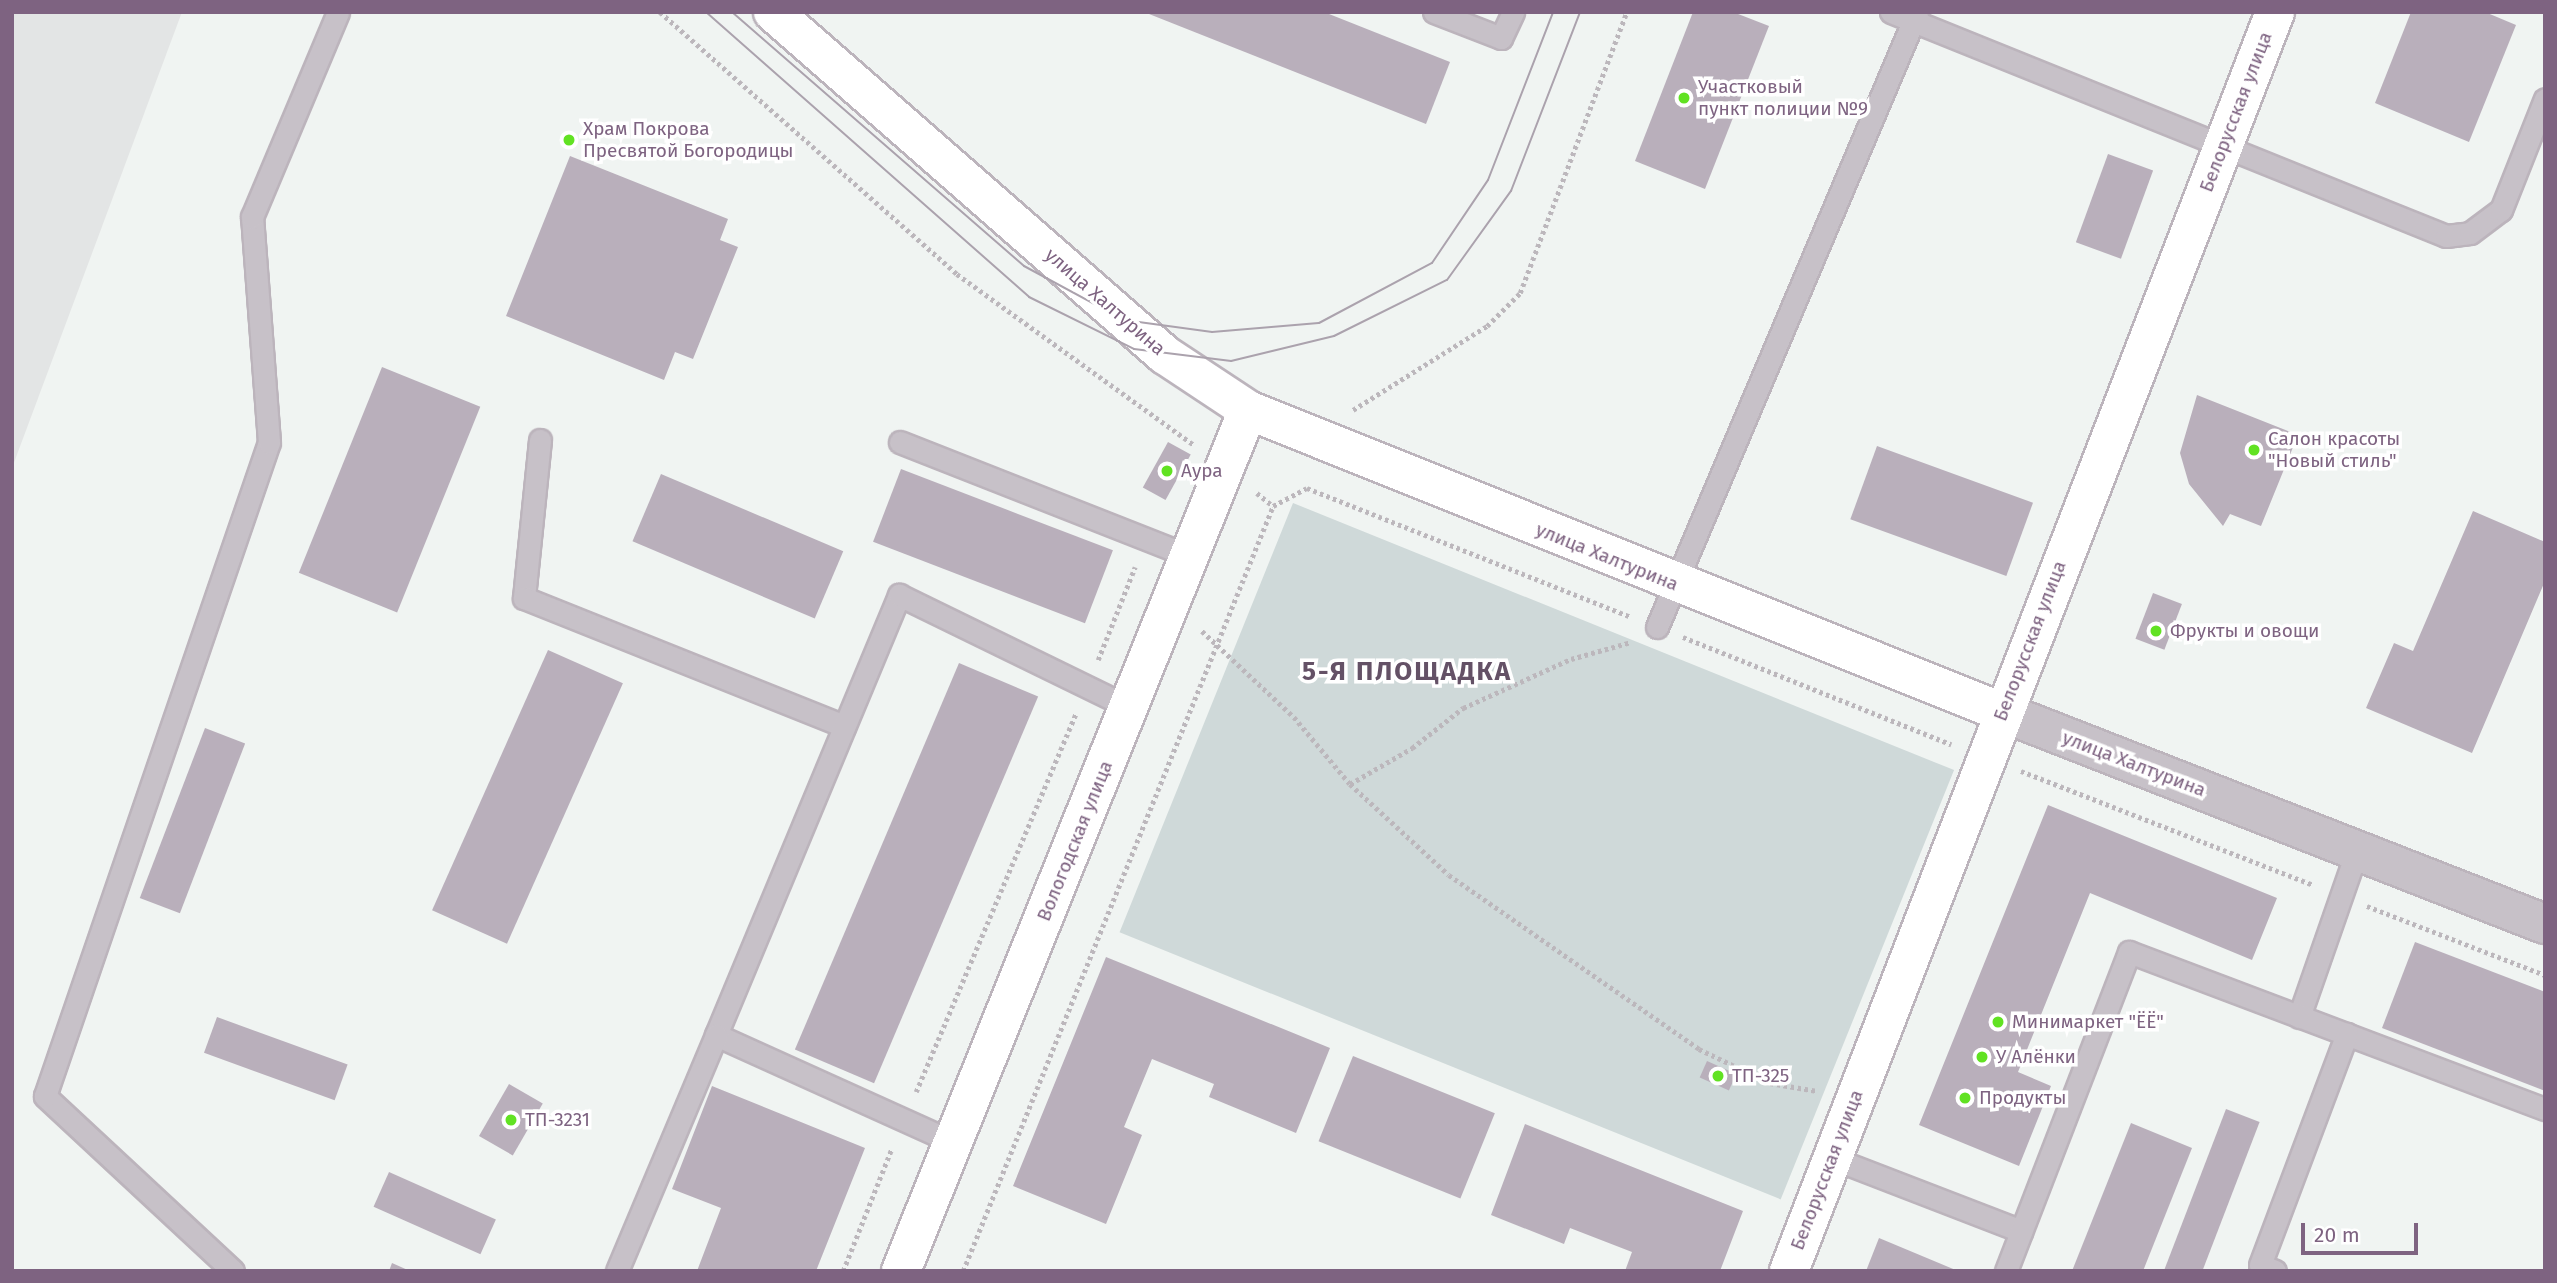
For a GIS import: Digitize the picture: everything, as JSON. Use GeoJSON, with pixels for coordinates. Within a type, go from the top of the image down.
{"type":"FeatureCollection","features":[{"type":"Feature","properties":{"kind":"street","name":"улица Халтурина"},"geometry":{"type":"LineString","coordinates":[[774,12],[1165,355],[1248,410],[1674,584],[2545,924]]}},
{"type":"Feature","properties":{"kind":"street","name":"Белорусская улица"},"geometry":{"type":"LineString","coordinates":[[1789,1271],[2002,712],[2275,12]]}},
{"type":"Feature","properties":{"kind":"street","name":"Вологодская улица"},"geometry":{"type":"LineString","coordinates":[[901,1271],[1248,410]]}},
{"type":"Feature","properties":{"kind":"lane"},"geometry":{"type":"LineString","coordinates":[[233,1271],[45,1096],[269,442],[252,216],[338,12]]}},
{"type":"Feature","properties":{"kind":"lane"},"geometry":{"type":"LineString","coordinates":[[1434,12],[1501,38],[1513,12]]}},
{"type":"Feature","properties":{"kind":"lane"},"geometry":{"type":"LineString","coordinates":[[1891,12],[1915,17],[2222,146],[2446,236],[2470,233],[2501,210],[2545,99]]}},
{"type":"Feature","properties":{"kind":"lane"},"geometry":{"type":"LineString","coordinates":[[1657,627],[1915,17]]}},
{"type":"Feature","properties":{"kind":"lane"},"geometry":{"type":"LineString","coordinates":[[540,440],[524,598],[844,726]]}},
{"type":"Feature","properties":{"kind":"lane"},"geometry":{"type":"LineString","coordinates":[[900,442],[1190,556]]}},
{"type":"Feature","properties":{"kind":"lane"},"geometry":{"type":"LineString","coordinates":[[617,1271],[899,595],[1129,707]]}},
{"type":"Feature","properties":{"kind":"lane"},"geometry":{"type":"LineString","coordinates":[[2299,1017],[2357,850]]}},
{"type":"Feature","properties":{"kind":"lane"},"geometry":{"type":"LineString","coordinates":[[2006,1271],[2129,952],[2545,1109]]}},
{"type":"Feature","properties":{"kind":"lane"},"geometry":{"type":"LineString","coordinates":[[2275,1271],[2260,1265],[2347,1034]]}},
{"type":"Feature","properties":{"kind":"lane"},"geometry":{"type":"LineString","coordinates":[[716,1035],[953,1142]]}},
{"type":"Feature","properties":{"kind":"lane"},"geometry":{"type":"LineString","coordinates":[[1832,1158],[2021,1231]]}},
{"type":"Feature","properties":{"kind":"path"},"geometry":{"type":"LineString","coordinates":[[660,12],[957,274],[1226,468],[1273,506]]}},
{"type":"Feature","properties":{"kind":"path"},"geometry":{"type":"LineString","coordinates":[[963,1271],[1273,506],[1307,488],[1328,444],[1349,413],[1488,326],[1520,293],[1627,12]]}},
{"type":"Feature","properties":{"kind":"path"},"geometry":{"type":"LineString","coordinates":[[1307,488],[1985,757],[2545,975]]}},
{"type":"Feature","properties":{"kind":"path"},"geometry":{"type":"LineString","coordinates":[[843,1271],[1146,539]]}},
{"type":"Feature","properties":{"kind":"path"},"geometry":{"type":"LineString","coordinates":[[1169,609],[1217,641],[1350,784],[1450,875],[1699,1049],[1770,1083],[1855,1098]]}},
{"type":"Feature","properties":{"kind":"path"},"geometry":{"type":"LineString","coordinates":[[1350,784],[1463,708],[1657,627]]}},
{"type":"Feature","properties":{"kind":"shaded area"},"geometry":{"type":"Polygon","coordinates":[[[12,12],[182,12],[12,468],[12,12]]]}},
{"type":"Feature","properties":{"kind":"shaded area"},"geometry":{"type":"Polygon","coordinates":[[[1293,503],[1954,770],[1781,1199],[1120,932],[1293,503]]]}},
{"type":"Feature","properties":{"kind":"building"},"geometry":{"type":"Polygon","coordinates":[[[1144,12],[1324,12],[1450,62],[1426,124],[1144,12]]]}},
{"type":"Feature","properties":{"kind":"building"},"geometry":{"type":"Polygon","coordinates":[[[1693,12],[1733,12],[1769,26],[1705,189],[1635,161],[1693,12]]]}},
{"type":"Feature","properties":{"kind":"building"},"geometry":{"type":"Polygon","coordinates":[[[2411,12],[2485,12],[2516,25],[2469,142],[2375,103],[2411,12]]]}},
{"type":"Feature","properties":{"kind":"building"},"geometry":{"type":"Polygon","coordinates":[[[2108,154],[2153,170],[2121,259],[2076,242],[2108,154]]]}},
{"type":"Feature","properties":{"kind":"building"},"geometry":{"type":"Polygon","coordinates":[[[570,156],[728,219],[720,240],[738,247],[693,359],[675,352],[664,380],[506,316],[570,156]]]}},
{"type":"Feature","properties":{"kind":"building"},"geometry":{"type":"Polygon","coordinates":[[[382,367],[480,407],[397,613],[299,573],[382,367]]]}},
{"type":"Feature","properties":{"kind":"building"},"geometry":{"type":"Polygon","coordinates":[[[2197,395],[2298,435],[2261,526],[2230,514],[2223,526],[2189,484],[2180,453],[2197,395]]]}},
{"type":"Feature","properties":{"kind":"building","name":"Аура"},"geometry":{"type":"Polygon","coordinates":[[[1168,442],[1191,455],[1166,500],[1143,487],[1168,442]]]}},
{"type":"Feature","properties":{"kind":"building"},"geometry":{"type":"Polygon","coordinates":[[[1877,446],[2033,503],[2006,576],[1850,519],[1877,446]]]}},
{"type":"Feature","properties":{"kind":"building"},"geometry":{"type":"Polygon","coordinates":[[[901,469],[1113,550],[1085,623],[873,542],[901,469]]]}},
{"type":"Feature","properties":{"kind":"building"},"geometry":{"type":"Polygon","coordinates":[[[661,474],[843,551],[815,619],[632,541],[661,474]]]}},
{"type":"Feature","properties":{"kind":"building"},"geometry":{"type":"Polygon","coordinates":[[[2473,511],[2545,542],[2545,581],[2472,753],[2366,708],[2394,643],[2413,651],[2473,511]]]}},
{"type":"Feature","properties":{"kind":"building"},"geometry":{"type":"Polygon","coordinates":[[[2153,593],[2182,604],[2164,650],[2135,639],[2153,593]]]}},
{"type":"Feature","properties":{"kind":"building"},"geometry":{"type":"Polygon","coordinates":[[[548,650],[623,683],[507,944],[432,910],[548,650]]]}},
{"type":"Feature","properties":{"kind":"building"},"geometry":{"type":"Polygon","coordinates":[[[959,663],[1038,697],[874,1083],[795,1050],[959,663]]]}},
{"type":"Feature","properties":{"kind":"building"},"geometry":{"type":"Polygon","coordinates":[[[205,728],[245,743],[180,913],[140,898],[205,728]]]}},
{"type":"Feature","properties":{"kind":"building"},"geometry":{"type":"Polygon","coordinates":[[[2048,805],[2277,898],[2252,960],[2090,893],[2018,1072],[2051,1086],[2019,1166],[1919,1125],[2048,805]]]}},
{"type":"Feature","properties":{"kind":"building"},"geometry":{"type":"Polygon","coordinates":[[[2415,942],[2545,992],[2545,1091],[2382,1028],[2415,942]]]}},
{"type":"Feature","properties":{"kind":"building"},"geometry":{"type":"Polygon","coordinates":[[[1106,957],[1330,1048],[1296,1133],[1209,1097],[1214,1084],[1152,1059],[1124,1127],[1142,1135],[1106,1224],[1013,1186],[1106,957]]]}},
{"type":"Feature","properties":{"kind":"building"},"geometry":{"type":"Polygon","coordinates":[[[217,1017],[348,1065],[335,1100],[204,1053],[217,1017]]]}},
{"type":"Feature","properties":{"kind":"building"},"geometry":{"type":"Polygon","coordinates":[[[1353,1056],[1495,1113],[1460,1199],[1319,1141],[1353,1056]]]}},
{"type":"Feature","properties":{"kind":"building","name":"ТП-325"},"geometry":{"type":"Polygon","coordinates":[[[1707,1061],[1736,1074],[1729,1090],[1700,1077],[1707,1061]]]}},
{"type":"Feature","properties":{"kind":"building","name":"ТП-3231"},"geometry":{"type":"Polygon","coordinates":[[[509,1084],[543,1104],[513,1155],[479,1136],[509,1084]]]}},
{"type":"Feature","properties":{"kind":"building"},"geometry":{"type":"Polygon","coordinates":[[[712,1086],[865,1148],[816,1271],[697,1271],[721,1208],[672,1189],[712,1086]]]}},
{"type":"Feature","properties":{"kind":"building"},"geometry":{"type":"Polygon","coordinates":[[[2226,1109],[2260,1122],[2202,1271],[2164,1271],[2226,1109]]]}},
{"type":"Feature","properties":{"kind":"building"},"geometry":{"type":"Polygon","coordinates":[[[2131,1123],[2192,1148],[2143,1271],[2072,1271],[2131,1123]]]}},
{"type":"Feature","properties":{"kind":"building"},"geometry":{"type":"Polygon","coordinates":[[[1525,1124],[1743,1211],[1720,1271],[1625,1271],[1632,1252],[1570,1228],[1564,1244],[1491,1215],[1525,1124]]]}},
{"type":"Feature","properties":{"kind":"building"},"geometry":{"type":"Polygon","coordinates":[[[389,1172],[496,1220],[480,1254],[374,1207],[389,1172]]]}},
{"type":"Feature","properties":{"kind":"building"},"geometry":{"type":"Polygon","coordinates":[[[1879,1238],[1958,1271],[1866,1271],[1879,1238]]]}},
{"type":"Feature","properties":{"kind":"building"},"geometry":{"type":"Polygon","coordinates":[[[392,1263],[410,1271],[389,1271],[392,1263]]]}},
{"type":"Feature","properties":{"kind":"tram line"},"geometry":{"type":"LineString","coordinates":[[706,12],[1029,297],[1134,349],[1231,361],[1334,336],[1447,280],[1511,191],[1580,12]]}},
{"type":"Feature","properties":{"kind":"tram line"},"geometry":{"type":"LineString","coordinates":[[732,12],[1024,266],[1124,320],[1212,332],[1319,323],[1432,263],[1488,180],[1553,12]]}},
{"type":"Feature","properties":{"kind":"place","name":"Участковый пункт полиции №9"},"geometry":{"type":"Point","coordinates":[1684,98]}},
{"type":"Feature","properties":{"kind":"place","name":"Храм Покрова Пресвятой Богородицы"},"geometry":{"type":"Point","coordinates":[569,140]}},
{"type":"Feature","properties":{"kind":"place","name":"Салон красоты \"Новый стиль\""},"geometry":{"type":"Point","coordinates":[2254,450]}},
{"type":"Feature","properties":{"kind":"place","name":"Аура"},"geometry":{"type":"Point","coordinates":[1167,471]}},
{"type":"Feature","properties":{"kind":"place","name":"Фрукты и овощи"},"geometry":{"type":"Point","coordinates":[2156,631]}},
{"type":"Feature","properties":{"kind":"place","name":"Минимаркет \"ЁЁ\""},"geometry":{"type":"Point","coordinates":[1998,1022]}},
{"type":"Feature","properties":{"kind":"place","name":"У Алёнки"},"geometry":{"type":"Point","coordinates":[1982,1057]}},
{"type":"Feature","properties":{"kind":"place","name":"ТП-325"},"geometry":{"type":"Point","coordinates":[1718,1076]}},
{"type":"Feature","properties":{"kind":"place","name":"Продукты"},"geometry":{"type":"Point","coordinates":[1965,1098]}},
{"type":"Feature","properties":{"kind":"place","name":"ТП-3231"},"geometry":{"type":"Point","coordinates":[511,1120]}},
{"type":"Feature","properties":{"kind":"district","name":"5-Я ПЛОЩАДКА"},"geometry":{"type":"Point","coordinates":[1407,672]}}]}
